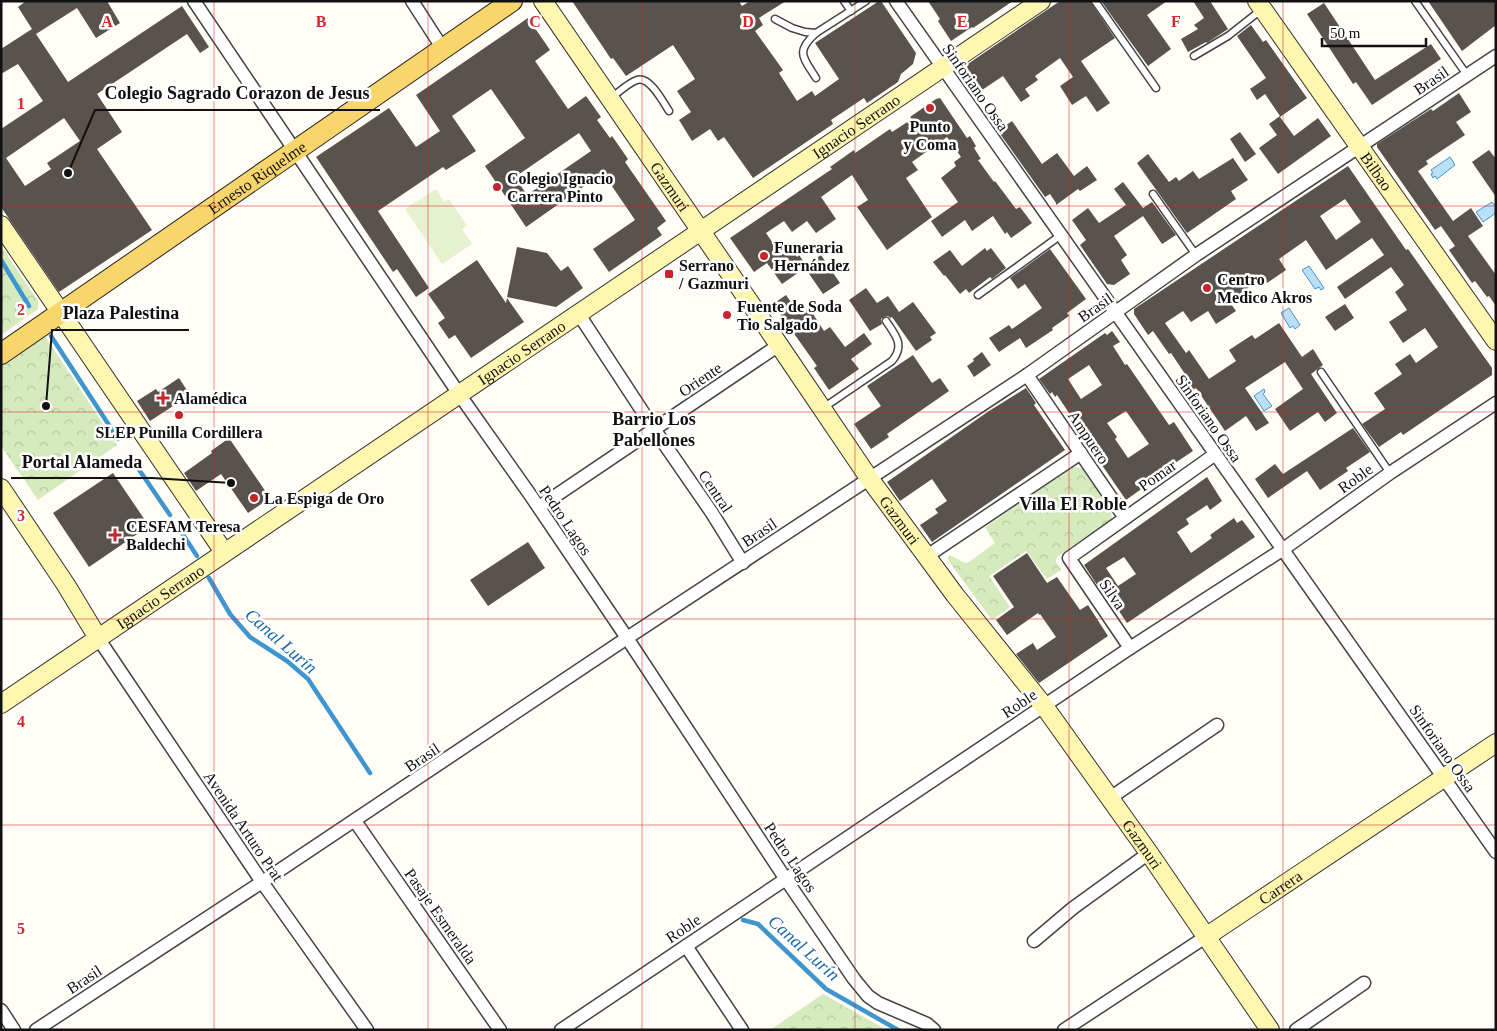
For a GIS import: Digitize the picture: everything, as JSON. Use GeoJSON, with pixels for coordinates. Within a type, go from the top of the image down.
{"type":"FeatureCollection","features":[{"type":"Feature","properties":{"kind":"main road","name":"Ernesto Riquelme"},"geometry":{"type":"LineString","coordinates":[[1,354],[512,1]]}},
{"type":"Feature","properties":{"kind":"main road","name":"Gazmuri"},"geometry":{"type":"LineString","coordinates":[[543,1],[869,478],[954,595],[1044,706],[1207,936],[1270,1030]]}},
{"type":"Feature","properties":{"kind":"main road","name":"Ignacio Serrano"},"geometry":{"type":"LineString","coordinates":[[1,704],[1041,1]]}},
{"type":"Feature","properties":{"kind":"main road","name":"Bilbao"},"geometry":{"type":"LineString","coordinates":[[1260,5],[1496,341]]}},
{"type":"Feature","properties":{"kind":"main road"},"geometry":{"type":"LineString","coordinates":[[1,224],[224,552]]}},
{"type":"Feature","properties":{"kind":"main road"},"geometry":{"type":"LineString","coordinates":[[1,488],[66,585],[98,638]]}},
{"type":"Feature","properties":{"kind":"main road","name":"Carrera"},"geometry":{"type":"LineString","coordinates":[[1207,936],[1496,744]]}},
{"type":"Feature","properties":{"kind":"street","name":"Pedro Lagos"},"geometry":{"type":"LineString","coordinates":[[194,1],[459,394],[539,507],[854,979],[868,996],[927,1024],[934,1030]]}},
{"type":"Feature","properties":{"kind":"street"},"geometry":{"type":"LineString","coordinates":[[412,1],[443,49]]}},
{"type":"Feature","properties":{"kind":"street","name":"Sinforiano Ossa"},"geometry":{"type":"LineString","coordinates":[[896,1],[1496,852]]}},
{"type":"Feature","properties":{"kind":"street","name":"Brasil"},"geometry":{"type":"LineString","coordinates":[[36,1030],[1027,375],[1196,255],[1496,56]]}},
{"type":"Feature","properties":{"kind":"street","name":"Central"},"geometry":{"type":"LineString","coordinates":[[578,314],[712,513],[743,563]]}},
{"type":"Feature","properties":{"kind":"street","name":"Oriente"},"geometry":{"type":"LineString","coordinates":[[539,507],[779,346]]}},
{"type":"Feature","properties":{"kind":"street","name":"Ampuero"},"geometry":{"type":"LineString","coordinates":[[1027,375],[1125,518]]}},
{"type":"Feature","properties":{"kind":"street","name":"Roble"},"geometry":{"type":"LineString","coordinates":[[560,1030],[1130,648],[1282,550],[1390,473],[1496,403]]}},
{"type":"Feature","properties":{"kind":"street"},"geometry":{"type":"LineString","coordinates":[[927,556],[1081,453]]}},
{"type":"Feature","properties":{"kind":"street","name":"Pomar"},"geometry":{"type":"LineString","coordinates":[[1069,558],[1214,454]]}},
{"type":"Feature","properties":{"kind":"street","name":"Silva"},"geometry":{"type":"LineString","coordinates":[[1069,558],[1130,648]]}},
{"type":"Feature","properties":{"kind":"street","name":"Avenida Arturo Prat"},"geometry":{"type":"LineString","coordinates":[[98,638],[262,882],[367,1030]]}},
{"type":"Feature","properties":{"kind":"street"},"geometry":{"type":"LineString","coordinates":[[1110,798],[1217,725]]}},
{"type":"Feature","properties":{"kind":"street","name":"Pasaje Esmeralda"},"geometry":{"type":"LineString","coordinates":[[354,821],[500,1030]]}},
{"type":"Feature","properties":{"kind":"street"},"geometry":{"type":"LineString","coordinates":[[1034,941],[1073,908],[1149,853]]}},
{"type":"Feature","properties":{"kind":"street","name":"Carrera"},"geometry":{"type":"LineString","coordinates":[[1064,1030],[1207,936]]}},
{"type":"Feature","properties":{"kind":"street"},"geometry":{"type":"LineString","coordinates":[[686,946],[742,1030]]}},
{"type":"Feature","properties":{"kind":"street"},"geometry":{"type":"LineString","coordinates":[[1296,1030],[1364,983]]}},
{"type":"Feature","properties":{"kind":"street"},"geometry":{"type":"LineString","coordinates":[[1,1010],[14,1030]]}},
{"type":"Feature","properties":{"kind":"lane"},"geometry":{"type":"LineString","coordinates":[[844,1],[851,11]]}},
{"type":"Feature","properties":{"kind":"lane"},"geometry":{"type":"LineString","coordinates":[[816,78],[803,56],[802,50],[807,41],[816,33],[866,1]]}},
{"type":"Feature","properties":{"kind":"lane"},"geometry":{"type":"LineString","coordinates":[[1095,1],[1156,88]]}},
{"type":"Feature","properties":{"kind":"lane"},"geometry":{"type":"LineString","coordinates":[[1415,1],[1467,75]]}},
{"type":"Feature","properties":{"kind":"lane"},"geometry":{"type":"LineString","coordinates":[[1194,56],[1228,36],[1260,5]]}},
{"type":"Feature","properties":{"kind":"lane"},"geometry":{"type":"LineString","coordinates":[[775,19],[792,28],[816,33]]}},
{"type":"Feature","properties":{"kind":"lane"},"geometry":{"type":"LineString","coordinates":[[610,98],[634,81],[646,80],[669,111]]}},
{"type":"Feature","properties":{"kind":"lane"},"geometry":{"type":"LineString","coordinates":[[1154,194],[1196,255]]}},
{"type":"Feature","properties":{"kind":"lane"},"geometry":{"type":"LineString","coordinates":[[978,295],[1060,235]]}},
{"type":"Feature","properties":{"kind":"lane"},"geometry":{"type":"LineString","coordinates":[[822,408],[892,361],[898,354],[899,345],[896,336],[886,321]]}},
{"type":"Feature","properties":{"kind":"lane"},"geometry":{"type":"LineString","coordinates":[[1321,372],[1390,473]]}},
{"type":"Feature","properties":{"kind":"green space"},"geometry":{"type":"Polygon","coordinates":[[[436,189],[444,202],[449,199],[467,226],[462,229],[472,244],[442,264],[405,209],[436,189]]]}},
{"type":"Feature","properties":{"kind":"green space"},"geometry":{"type":"Polygon","coordinates":[[[1,246],[38,301],[38,309],[1,335],[1,246]]]}},
{"type":"Feature","properties":{"kind":"green space"},"geometry":{"type":"Polygon","coordinates":[[[45,336],[117,445],[38,500],[1,446],[1,366],[45,336]]]}},
{"type":"Feature","properties":{"kind":"green space"},"geometry":{"type":"Polygon","coordinates":[[[1074,467],[1082,468],[1111,511],[1112,519],[1057,557],[1056,562],[1061,570],[1047,579],[1026,551],[989,576],[1010,607],[992,620],[948,560],[948,557],[950,555],[965,563],[969,562],[995,543],[985,527],[1074,467]]]}},
{"type":"Feature","properties":{"kind":"green space"},"geometry":{"type":"Polygon","coordinates":[[[823,994],[887,1030],[770,1030],[823,994]]]}},
{"type":"Feature","properties":{"kind":"water"},"geometry":{"type":"Polygon","coordinates":[[[1450,157],[1455,165],[1437,179],[1435,176],[1433,178],[1431,170],[1450,157]]]}},
{"type":"Feature","properties":{"kind":"water"},"geometry":{"type":"Polygon","coordinates":[[[1492,202],[1496,207],[1496,213],[1483,222],[1476,212],[1492,202]]]}},
{"type":"Feature","properties":{"kind":"water"},"geometry":{"type":"Polygon","coordinates":[[[1309,266],[1324,288],[1321,290],[1319,287],[1315,289],[1302,270],[1309,266]]]}},
{"type":"Feature","properties":{"kind":"water"},"geometry":{"type":"Polygon","coordinates":[[[1289,308],[1300,325],[1295,329],[1293,326],[1290,328],[1281,313],[1289,308]]]}},
{"type":"Feature","properties":{"kind":"water"},"geometry":{"type":"Polygon","coordinates":[[[1264,389],[1265,392],[1263,394],[1272,406],[1264,411],[1254,396],[1264,389]]]}},
{"type":"Feature","properties":{"kind":"building"},"geometry":{"type":"Polygon","coordinates":[[[26,1],[107,1],[120,23],[96,38],[77,8],[36,34],[68,82],[182,6],[209,47],[200,53],[187,34],[97,94],[122,132],[97,149],[152,230],[59,292],[1,207],[1,129],[43,101],[18,64],[1,74],[1,49],[32,29],[18,7],[26,1]],[[64,118],[6,158],[25,186],[51,169],[47,163],[80,141],[64,118]]]}},
{"type":"Feature","properties":{"kind":"building"},"geometry":{"type":"Polygon","coordinates":[[[572,1],[739,1],[742,6],[750,1],[786,1],[759,18],[763,25],[755,31],[783,70],[779,73],[797,101],[812,91],[815,96],[839,79],[815,43],[879,1],[881,1],[916,53],[913,64],[901,74],[898,82],[867,103],[864,98],[831,120],[833,124],[753,178],[724,137],[718,141],[710,129],[692,141],[679,120],[691,112],[677,91],[695,79],[673,45],[626,76],[613,58],[611,59],[572,1]]]}},
{"type":"Feature","properties":{"kind":"building"},"geometry":{"type":"Polygon","coordinates":[[[928,1],[1013,1],[951,41],[928,1]]]}},
{"type":"Feature","properties":{"kind":"building"},"geometry":{"type":"Polygon","coordinates":[[[1060,1],[1090,1],[1115,38],[1081,61],[1110,103],[1097,112],[1086,96],[1072,105],[1060,86],[1073,77],[1060,58],[1035,76],[1038,80],[1025,89],[1030,96],[1021,102],[1003,76],[973,96],[959,75],[959,70],[1060,1]]]}},
{"type":"Feature","properties":{"kind":"building"},"geometry":{"type":"Polygon","coordinates":[[[1101,1],[1167,1],[1147,15],[1171,49],[1148,66],[1101,1]]]}},
{"type":"Feature","properties":{"kind":"building"},"geometry":{"type":"Polygon","coordinates":[[[1193,1],[1210,1],[1228,29],[1207,43],[1188,52],[1181,39],[1198,29],[1194,25],[1204,18],[1193,1]]]}},
{"type":"Feature","properties":{"kind":"building"},"geometry":{"type":"Polygon","coordinates":[[[1428,1],[1496,1],[1496,25],[1462,51],[1428,1]]]}},
{"type":"Feature","properties":{"kind":"building"},"geometry":{"type":"Polygon","coordinates":[[[1324,3],[1375,80],[1431,44],[1441,59],[1372,105],[1356,82],[1353,84],[1307,14],[1324,3]]]}},
{"type":"Feature","properties":{"kind":"building"},"geometry":{"type":"Polygon","coordinates":[[[528,18],[550,50],[535,61],[568,109],[586,96],[601,117],[597,120],[610,138],[612,136],[628,159],[625,162],[666,221],[657,228],[662,235],[609,272],[593,249],[635,220],[603,173],[526,227],[485,166],[525,138],[491,89],[452,116],[476,151],[446,170],[443,167],[378,211],[429,288],[416,297],[397,269],[393,272],[316,157],[389,108],[416,147],[440,131],[416,95],[528,18]],[[579,133],[515,177],[527,195],[591,151],[579,133]]]}},
{"type":"Feature","properties":{"kind":"building"},"geometry":{"type":"Polygon","coordinates":[[[1251,25],[1263,42],[1266,40],[1307,98],[1280,117],[1294,136],[1318,118],[1331,136],[1278,174],[1259,148],[1277,135],[1269,124],[1280,116],[1265,94],[1257,100],[1250,89],[1266,78],[1237,36],[1251,25]]]}},
{"type":"Feature","properties":{"kind":"building"},"geometry":{"type":"Polygon","coordinates":[[[1459,93],[1471,112],[1456,122],[1465,135],[1426,161],[1428,164],[1418,171],[1453,221],[1471,208],[1483,226],[1468,236],[1496,275],[1496,306],[1475,281],[1472,283],[1449,250],[1455,246],[1441,226],[1435,230],[1377,147],[1377,144],[1431,109],[1433,111],[1459,93]]]}},
{"type":"Feature","properties":{"kind":"building"},"geometry":{"type":"Polygon","coordinates":[[[940,98],[967,138],[970,136],[976,146],[974,148],[981,159],[978,160],[994,182],[1016,209],[1020,207],[1032,223],[1011,238],[1007,232],[1005,234],[993,216],[972,231],[965,220],[942,237],[931,221],[958,202],[941,178],[956,166],[954,162],[961,157],[947,137],[912,162],[918,170],[906,178],[932,217],[887,250],[857,207],[868,200],[852,175],[821,197],[836,219],[816,233],[807,221],[792,232],[784,221],[766,233],[781,255],[791,248],[806,265],[821,255],[840,283],[823,294],[805,268],[782,284],[767,263],[754,272],[730,238],[832,169],[830,167],[854,150],[855,153],[890,129],[892,132],[912,119],[910,117],[940,98]]]}},
{"type":"Feature","properties":{"kind":"building"},"geometry":{"type":"Polygon","coordinates":[[[1012,121],[1042,164],[1057,153],[1074,176],[1087,166],[1097,180],[1080,191],[1078,189],[1056,205],[1050,194],[1045,197],[998,131],[1012,121]]]}},
{"type":"Feature","properties":{"kind":"building"},"geometry":{"type":"Polygon","coordinates":[[[1240,132],[1256,154],[1245,162],[1230,139],[1240,132]]]}},
{"type":"Feature","properties":{"kind":"building"},"geometry":{"type":"Polygon","coordinates":[[[1489,150],[1496,159],[1496,197],[1472,162],[1489,150]]]}},
{"type":"Feature","properties":{"kind":"building"},"geometry":{"type":"Polygon","coordinates":[[[1148,154],[1169,182],[1176,177],[1179,181],[1193,171],[1199,179],[1233,158],[1248,180],[1231,191],[1236,199],[1187,233],[1137,163],[1148,154]]]}},
{"type":"Feature","properties":{"kind":"building"},"geometry":{"type":"Polygon","coordinates":[[[1348,166],[1406,250],[1408,249],[1492,368],[1492,375],[1403,435],[1401,432],[1379,447],[1362,424],[1385,409],[1374,393],[1402,374],[1395,364],[1410,354],[1416,363],[1438,347],[1425,328],[1403,343],[1389,322],[1407,310],[1395,292],[1404,285],[1391,267],[1345,299],[1337,287],[1384,255],[1372,238],[1326,270],[1306,240],[1279,259],[1286,270],[1267,283],[1264,277],[1229,301],[1236,311],[1216,324],[1208,311],[1191,322],[1183,311],[1165,323],[1186,353],[1189,350],[1209,379],[1236,361],[1229,350],[1252,335],[1255,339],[1279,323],[1302,357],[1313,349],[1323,365],[1311,374],[1337,413],[1325,422],[1318,412],[1290,431],[1275,409],[1303,389],[1285,362],[1245,388],[1269,423],[1256,431],[1246,416],[1225,431],[1196,388],[1193,390],[1184,379],[1187,377],[1171,353],[1169,354],[1153,331],[1148,335],[1134,314],[1134,309],[1348,166]],[[1345,199],[1320,216],[1336,240],[1361,222],[1345,199]]]}},
{"type":"Feature","properties":{"kind":"building"},"geometry":{"type":"Polygon","coordinates":[[[1123,182],[1143,208],[1152,202],[1176,235],[1162,244],[1143,216],[1114,236],[1127,255],[1121,260],[1130,274],[1114,285],[1107,284],[1080,245],[1086,240],[1072,220],[1088,208],[1099,223],[1126,205],[1114,189],[1123,182]]]}},
{"type":"Feature","properties":{"kind":"building"},"geometry":{"type":"Polygon","coordinates":[[[517,247],[547,253],[561,271],[568,266],[583,288],[556,307],[507,297],[517,247]]]}},
{"type":"Feature","properties":{"kind":"building"},"geometry":{"type":"Polygon","coordinates":[[[985,248],[987,251],[991,248],[1006,268],[992,279],[990,277],[969,293],[966,289],[960,294],[933,262],[950,250],[962,266],[985,248]]]}},
{"type":"Feature","properties":{"kind":"building"},"geometry":{"type":"Polygon","coordinates":[[[1050,249],[1086,299],[1067,313],[1069,316],[1052,328],[1053,330],[1026,348],[1020,338],[999,352],[989,338],[1009,325],[1012,329],[1042,308],[1025,284],[1018,289],[1010,278],[1050,249]]]}},
{"type":"Feature","properties":{"kind":"building"},"geometry":{"type":"Polygon","coordinates":[[[477,260],[506,303],[507,298],[524,322],[471,358],[455,335],[449,339],[438,323],[445,318],[428,294],[477,260]]]}},
{"type":"Feature","properties":{"kind":"building"},"geometry":{"type":"Polygon","coordinates":[[[866,288],[877,303],[888,296],[899,312],[913,302],[936,333],[930,337],[932,340],[916,351],[892,317],[888,316],[881,319],[882,324],[870,331],[849,300],[866,288]]]}},
{"type":"Feature","properties":{"kind":"building"},"geometry":{"type":"Polygon","coordinates":[[[786,295],[799,314],[809,308],[824,331],[830,327],[845,347],[864,333],[872,344],[851,359],[859,369],[829,390],[814,368],[817,366],[773,304],[786,295]]]}},
{"type":"Feature","properties":{"kind":"building"},"geometry":{"type":"Polygon","coordinates":[[[1345,304],[1354,318],[1335,331],[1325,317],[1345,304]]]}},
{"type":"Feature","properties":{"kind":"building"},"geometry":{"type":"Polygon","coordinates":[[[1112,331],[1120,342],[1113,346],[1125,365],[1127,364],[1169,425],[1174,422],[1193,451],[1160,473],[1161,475],[1126,500],[1071,420],[1073,419],[1057,395],[1055,397],[1052,392],[1050,394],[1039,379],[1105,333],[1107,335],[1112,331]],[[1089,365],[1068,379],[1081,399],[1102,385],[1089,365]],[[1126,411],[1107,423],[1128,458],[1149,444],[1126,411]]]}},
{"type":"Feature","properties":{"kind":"building"},"geometry":{"type":"Polygon","coordinates":[[[982,352],[991,365],[974,377],[967,366],[982,352]]]}},
{"type":"Feature","properties":{"kind":"building"},"geometry":{"type":"Polygon","coordinates":[[[913,355],[932,383],[940,378],[949,391],[887,434],[889,437],[871,449],[854,424],[881,406],[867,386],[913,355]]]}},
{"type":"Feature","properties":{"kind":"building","name":"Alamédica"},"geometry":{"type":"Polygon","coordinates":[[[179,378],[190,395],[150,421],[137,401],[156,389],[158,392],[179,378]]]}},
{"type":"Feature","properties":{"kind":"building"},"geometry":{"type":"Polygon","coordinates":[[[1026,388],[1036,403],[1034,405],[1065,450],[932,542],[920,525],[938,513],[935,509],[947,501],[932,479],[900,501],[887,482],[989,411],[1026,388]]]}},
{"type":"Feature","properties":{"kind":"building"},"geometry":{"type":"Polygon","coordinates":[[[1353,428],[1370,452],[1346,468],[1348,471],[1320,490],[1307,471],[1268,498],[1255,479],[1275,464],[1283,474],[1353,428]]]}},
{"type":"Feature","properties":{"kind":"building"},"geometry":{"type":"Polygon","coordinates":[[[229,438],[270,498],[248,513],[221,474],[196,491],[184,473],[229,438]]]}},
{"type":"Feature","properties":{"kind":"building"},"geometry":{"type":"Polygon","coordinates":[[[113,473],[149,526],[89,567],[53,513],[113,473]]]}},
{"type":"Feature","properties":{"kind":"building"},"geometry":{"type":"Polygon","coordinates":[[[1207,477],[1222,501],[1210,510],[1207,505],[1186,519],[1189,524],[1177,532],[1191,553],[1212,538],[1210,535],[1234,518],[1237,523],[1242,520],[1255,537],[1127,623],[1102,586],[1099,588],[1084,565],[1207,477]],[[1124,557],[1106,568],[1118,586],[1136,574],[1124,557]]]}},
{"type":"Feature","properties":{"kind":"building"},"geometry":{"type":"Polygon","coordinates":[[[528,542],[545,568],[488,606],[470,580],[528,542]]]}},
{"type":"Feature","properties":{"kind":"building"},"geometry":{"type":"Polygon","coordinates":[[[1027,553],[1047,583],[1057,577],[1080,610],[1088,605],[1108,636],[1039,683],[1016,654],[1033,643],[1037,650],[1056,637],[1038,613],[1007,635],[996,620],[1014,607],[993,576],[1027,553]]]}},
{"type":"Feature","properties":{"kind":"waterway","name":"Canal Lurín"},"geometry":{"type":"LineString","coordinates":[[1,260],[29,306]]}},
{"type":"Feature","properties":{"kind":"waterway","name":"Canal Lurín"},"geometry":{"type":"LineString","coordinates":[[51,336],[118,439]]}},
{"type":"Feature","properties":{"kind":"waterway","name":"Canal Lurín"},"geometry":{"type":"LineString","coordinates":[[129,455],[170,515]]}},
{"type":"Feature","properties":{"kind":"waterway","name":"Canal Lurín"},"geometry":{"type":"LineString","coordinates":[[178,527],[197,556]]}},
{"type":"Feature","properties":{"kind":"waterway","name":"Canal Lurín"},"geometry":{"type":"LineString","coordinates":[[209,578],[230,614],[250,637],[287,661],[308,679],[370,773]]}},
{"type":"Feature","properties":{"kind":"waterway","name":"Canal Lurín"},"geometry":{"type":"LineString","coordinates":[[743,920],[758,924],[826,989],[898,1030]]}},
{"type":"Feature","properties":{"kind":"place","name":"Punto y Coma"},"geometry":{"type":"Point","coordinates":[930,108]}},
{"type":"Feature","properties":{"kind":"place","name":"Colegio Sagrado Corazon de Jesus"},"geometry":{"type":"Point","coordinates":[68,173]}},
{"type":"Feature","properties":{"kind":"place","name":"Colegio Ignacio Carrera Pinto"},"geometry":{"type":"Point","coordinates":[497,187]}},
{"type":"Feature","properties":{"kind":"place","name":"Funeraria Hernández"},"geometry":{"type":"Point","coordinates":[764,256]}},
{"type":"Feature","properties":{"kind":"place","name":"Serrano / Gazmuri"},"geometry":{"type":"Point","coordinates":[669,274]}},
{"type":"Feature","properties":{"kind":"place","name":"Centro Medico Akros"},"geometry":{"type":"Point","coordinates":[1207,288]}},
{"type":"Feature","properties":{"kind":"place","name":"Fuente de Soda Tio Salgado"},"geometry":{"type":"Point","coordinates":[727,315]}},
{"type":"Feature","properties":{"kind":"place","name":"Alamédica"},"geometry":{"type":"Point","coordinates":[163,398]}},
{"type":"Feature","properties":{"kind":"place","name":"Plaza Palestina"},"geometry":{"type":"Point","coordinates":[46,406]}},
{"type":"Feature","properties":{"kind":"place","name":"SLEP Punilla Cordillera"},"geometry":{"type":"Point","coordinates":[179,415]}},
{"type":"Feature","properties":{"kind":"place","name":"Portal Alameda"},"geometry":{"type":"Point","coordinates":[231,483]}},
{"type":"Feature","properties":{"kind":"place","name":"La Espiga de Oro"},"geometry":{"type":"Point","coordinates":[254,498]}},
{"type":"Feature","properties":{"kind":"place","name":"CESFAM Teresa Baldechi"},"geometry":{"type":"Point","coordinates":[115,535]}},
{"type":"Feature","properties":{"kind":"district","name":"Barrio Los Pabellones"},"geometry":{"type":"Point","coordinates":[654,429]}},
{"type":"Feature","properties":{"kind":"district","name":"Villa El Roble"},"geometry":{"type":"Point","coordinates":[1073,504]}}]}
